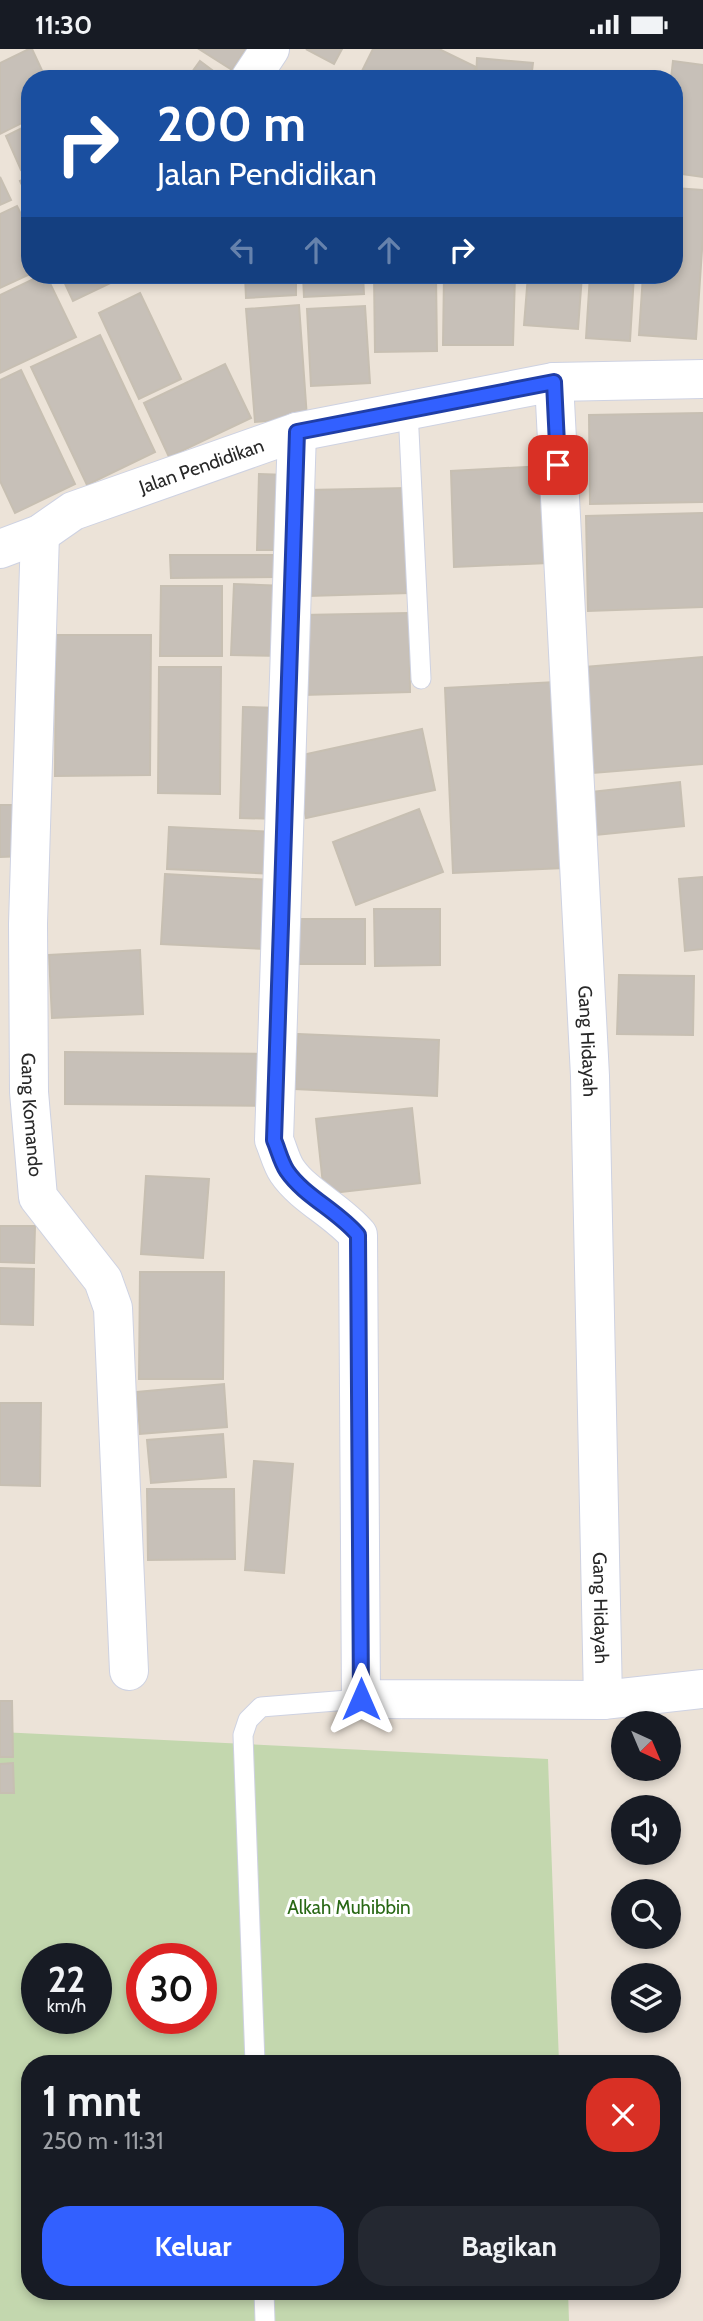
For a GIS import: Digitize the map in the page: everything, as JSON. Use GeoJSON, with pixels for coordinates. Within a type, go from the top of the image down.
{"type":"FeatureCollection","features":[{"type":"Feature","properties":{"kind":"street"},"geometry":{"type":"LineString","coordinates":[[256,70],[270,49]]}},
{"type":"Feature","properties":{"kind":"street","name":"Jalan Pendidikan"},"geometry":{"type":"LineString","coordinates":[[0,549],[40,534],[73,510],[297,432],[554,382],[703,379]]}},
{"type":"Feature","properties":{"kind":"street","name":"Gang Hidayah"},"geometry":{"type":"LineString","coordinates":[[554,382],[590,1076],[603,1700]]}},
{"type":"Feature","properties":{"kind":"street"},"geometry":{"type":"LineString","coordinates":[[297,432],[274,1140],[287,1171],[316,1199],[345,1220],[358,1235],[361,1699],[603,1700],[703,1689]]}},
{"type":"Feature","properties":{"kind":"street","name":"Gang Komando"},"geometry":{"type":"LineString","coordinates":[[40,534],[29,924],[29,1092],[38,1197],[103,1280],[113,1308],[129,1671]]}},
{"type":"Feature","properties":{"kind":"lane"},"geometry":{"type":"LineString","coordinates":[[408,410],[422,679]]}},
{"type":"Feature","properties":{"kind":"lane"},"geometry":{"type":"LineString","coordinates":[[255,2055],[243,1735],[248,1720],[261,1707],[361,1699]]}},
{"type":"Feature","properties":{"kind":"lane"},"geometry":{"type":"LineString","coordinates":[[264,2300],[265,2321]]}},
{"type":"Feature","properties":{"kind":"green space","name":"Alkah Muhibbin"},"geometry":{"type":"Polygon","coordinates":[[[0,1732],[548,1759],[559,2055],[21,2055],[21,2300],[568,2300],[569,2321],[0,2321],[0,1732]]]}},
{"type":"Feature","properties":{"kind":"building"},"geometry":{"type":"Polygon","coordinates":[[[32,49],[42,70],[21,70],[21,124],[0,134],[0,63],[32,49]]]}},
{"type":"Feature","properties":{"kind":"building"},"geometry":{"type":"Polygon","coordinates":[[[199,49],[246,49],[232,70],[199,49]]]}},
{"type":"Feature","properties":{"kind":"building"},"geometry":{"type":"Polygon","coordinates":[[[306,49],[342,49],[334,64],[306,49]]]}},
{"type":"Feature","properties":{"kind":"building"},"geometry":{"type":"Polygon","coordinates":[[[373,49],[439,49],[476,67],[475,70],[362,70],[373,49]]]}},
{"type":"Feature","properties":{"kind":"building"},"geometry":{"type":"Polygon","coordinates":[[[477,58],[533,63],[532,70],[476,70],[477,58]]]}},
{"type":"Feature","properties":{"kind":"building"},"geometry":{"type":"Polygon","coordinates":[[[200,61],[212,70],[194,70],[200,61]]]}},
{"type":"Feature","properties":{"kind":"building"},"geometry":{"type":"Polygon","coordinates":[[[673,61],[703,65],[703,177],[683,174],[683,70],[672,70],[673,61]]]}},
{"type":"Feature","properties":{"kind":"building"},"geometry":{"type":"Polygon","coordinates":[[[21,128],[21,170],[6,136],[21,128]]]}},
{"type":"Feature","properties":{"kind":"building"},"geometry":{"type":"Polygon","coordinates":[[[0,177],[11,200],[0,205],[0,177]]]}},
{"type":"Feature","properties":{"kind":"building"},"geometry":{"type":"Polygon","coordinates":[[[683,189],[703,190],[703,235],[696,339],[639,335],[642,284],[683,284],[683,189]]]}},
{"type":"Feature","properties":{"kind":"building"},"geometry":{"type":"Polygon","coordinates":[[[17,206],[21,214],[21,278],[0,288],[0,214],[17,206]]]}},
{"type":"Feature","properties":{"kind":"building"},"geometry":{"type":"Polygon","coordinates":[[[23,284],[50,284],[76,337],[0,373],[0,295],[23,284]]]}},
{"type":"Feature","properties":{"kind":"building"},"geometry":{"type":"Polygon","coordinates":[[[65,284],[108,284],[73,301],[65,284]]]}},
{"type":"Feature","properties":{"kind":"building"},"geometry":{"type":"Polygon","coordinates":[[[245,284],[296,284],[296,295],[246,298],[245,284]]]}},
{"type":"Feature","properties":{"kind":"building"},"geometry":{"type":"Polygon","coordinates":[[[303,284],[363,284],[364,294],[304,297],[303,284]]]}},
{"type":"Feature","properties":{"kind":"building"},"geometry":{"type":"Polygon","coordinates":[[[374,284],[436,284],[437,351],[375,352],[374,284]]]}},
{"type":"Feature","properties":{"kind":"building"},"geometry":{"type":"Polygon","coordinates":[[[444,284],[515,284],[513,345],[443,345],[444,284]]]}},
{"type":"Feature","properties":{"kind":"building"},"geometry":{"type":"Polygon","coordinates":[[[527,284],[581,284],[578,329],[524,325],[527,284]]]}},
{"type":"Feature","properties":{"kind":"building"},"geometry":{"type":"Polygon","coordinates":[[[589,284],[633,284],[630,341],[586,338],[589,284]]]}},
{"type":"Feature","properties":{"kind":"building"},"geometry":{"type":"Polygon","coordinates":[[[140,293],[181,379],[139,399],[99,313],[140,293]]]}},
{"type":"Feature","properties":{"kind":"building"},"geometry":{"type":"Polygon","coordinates":[[[299,305],[307,418],[255,422],[246,309],[299,305]]]}},
{"type":"Feature","properties":{"kind":"building"},"geometry":{"type":"Polygon","coordinates":[[[365,306],[370,383],[311,386],[307,309],[365,306]]]}},
{"type":"Feature","properties":{"kind":"building"},"geometry":{"type":"Polygon","coordinates":[[[100,335],[155,452],[87,485],[31,367],[100,335]]]}},
{"type":"Feature","properties":{"kind":"building"},"geometry":{"type":"Polygon","coordinates":[[[225,364],[251,418],[169,457],[144,403],[225,364]]]}},
{"type":"Feature","properties":{"kind":"building"},"geometry":{"type":"Polygon","coordinates":[[[21,370],[75,484],[15,513],[0,481],[0,380],[21,370]]]}},
{"type":"Feature","properties":{"kind":"building"},"geometry":{"type":"Polygon","coordinates":[[[703,413],[703,502],[590,504],[589,415],[703,413]]]}},
{"type":"Feature","properties":{"kind":"building"},"geometry":{"type":"Polygon","coordinates":[[[544,466],[548,563],[454,567],[451,471],[544,466]]]}},
{"type":"Feature","properties":{"kind":"building"},"geometry":{"type":"Polygon","coordinates":[[[259,474],[287,475],[285,550],[257,550],[259,474]]]}},
{"type":"Feature","properties":{"kind":"building"},"geometry":{"type":"Polygon","coordinates":[[[408,488],[409,593],[308,596],[307,490],[408,488]]]}},
{"type":"Feature","properties":{"kind":"building"},"geometry":{"type":"Polygon","coordinates":[[[703,513],[703,607],[588,611],[586,516],[703,513]]]}},
{"type":"Feature","properties":{"kind":"building"},"geometry":{"type":"Polygon","coordinates":[[[170,555],[278,555],[277,577],[171,578],[170,555]]]}},
{"type":"Feature","properties":{"kind":"building"},"geometry":{"type":"Polygon","coordinates":[[[234,584],[286,586],[284,656],[231,655],[234,584]]]}},
{"type":"Feature","properties":{"kind":"building"},"geometry":{"type":"Polygon","coordinates":[[[161,586],[222,586],[222,656],[160,656],[161,586]]]}},
{"type":"Feature","properties":{"kind":"building"},"geometry":{"type":"Polygon","coordinates":[[[409,613],[410,692],[303,695],[302,615],[409,613]]]}},
{"type":"Feature","properties":{"kind":"building"},"geometry":{"type":"Polygon","coordinates":[[[56,635],[151,635],[150,775],[55,776],[56,635]]]}},
{"type":"Feature","properties":{"kind":"building"},"geometry":{"type":"Polygon","coordinates":[[[703,657],[703,764],[593,773],[585,667],[703,657]]]}},
{"type":"Feature","properties":{"kind":"building"},"geometry":{"type":"Polygon","coordinates":[[[159,667],[221,667],[220,794],[158,793],[159,667]]]}},
{"type":"Feature","properties":{"kind":"building"},"geometry":{"type":"Polygon","coordinates":[[[556,682],[564,868],[453,873],[445,688],[556,682]]]}},
{"type":"Feature","properties":{"kind":"building"},"geometry":{"type":"Polygon","coordinates":[[[243,707],[282,708],[279,819],[240,818],[243,707]]]}},
{"type":"Feature","properties":{"kind":"building"},"geometry":{"type":"Polygon","coordinates":[[[422,729],[435,790],[306,818],[293,757],[422,729]]]}},
{"type":"Feature","properties":{"kind":"building"},"geometry":{"type":"Polygon","coordinates":[[[680,782],[684,826],[596,835],[592,792],[680,782]]]}},
{"type":"Feature","properties":{"kind":"building"},"geometry":{"type":"Polygon","coordinates":[[[0,805],[24,805],[25,856],[0,857],[0,805]]]}},
{"type":"Feature","properties":{"kind":"building"},"geometry":{"type":"Polygon","coordinates":[[[419,809],[443,872],[356,905],[333,842],[419,809]]]}},
{"type":"Feature","properties":{"kind":"building"},"geometry":{"type":"Polygon","coordinates":[[[169,827],[277,832],[275,874],[167,869],[169,827]]]}},
{"type":"Feature","properties":{"kind":"building"},"geometry":{"type":"Polygon","coordinates":[[[165,874],[271,880],[267,949],[161,944],[165,874]]]}},
{"type":"Feature","properties":{"kind":"building"},"geometry":{"type":"Polygon","coordinates":[[[703,877],[703,949],[685,951],[679,879],[703,877]]]}},
{"type":"Feature","properties":{"kind":"building"},"geometry":{"type":"Polygon","coordinates":[[[374,909],[440,909],[440,965],[375,966],[374,909]]]}},
{"type":"Feature","properties":{"kind":"building"},"geometry":{"type":"Polygon","coordinates":[[[296,919],[365,919],[365,964],[295,964],[296,919]]]}},
{"type":"Feature","properties":{"kind":"building"},"geometry":{"type":"Polygon","coordinates":[[[140,950],[143,1014],[52,1018],[49,955],[140,950]]]}},
{"type":"Feature","properties":{"kind":"building"},"geometry":{"type":"Polygon","coordinates":[[[619,975],[694,976],[693,1035],[617,1034],[619,975]]]}},
{"type":"Feature","properties":{"kind":"building"},"geometry":{"type":"Polygon","coordinates":[[[298,1034],[439,1040],[437,1096],[295,1089],[298,1034]]]}},
{"type":"Feature","properties":{"kind":"building"},"geometry":{"type":"Polygon","coordinates":[[[65,1052],[270,1054],[269,1106],[65,1104],[65,1052]]]}},
{"type":"Feature","properties":{"kind":"building"},"geometry":{"type":"Polygon","coordinates":[[[412,1108],[420,1183],[324,1194],[316,1119],[412,1108]]]}},
{"type":"Feature","properties":{"kind":"building"},"geometry":{"type":"Polygon","coordinates":[[[146,1176],[209,1179],[203,1258],[141,1254],[146,1176]]]}},
{"type":"Feature","properties":{"kind":"building"},"geometry":{"type":"Polygon","coordinates":[[[0,1226],[35,1226],[34,1263],[0,1262],[0,1226]]]}},
{"type":"Feature","properties":{"kind":"building"},"geometry":{"type":"Polygon","coordinates":[[[0,1268],[34,1269],[33,1325],[0,1324],[0,1268]]]}},
{"type":"Feature","properties":{"kind":"building"},"geometry":{"type":"Polygon","coordinates":[[[140,1272],[224,1272],[223,1379],[139,1379],[140,1272]]]}},
{"type":"Feature","properties":{"kind":"building"},"geometry":{"type":"Polygon","coordinates":[[[224,1384],[227,1427],[140,1434],[137,1392],[224,1384]]]}},
{"type":"Feature","properties":{"kind":"building"},"geometry":{"type":"Polygon","coordinates":[[[0,1403],[41,1403],[40,1486],[0,1485],[0,1403]]]}},
{"type":"Feature","properties":{"kind":"building"},"geometry":{"type":"Polygon","coordinates":[[[223,1434],[226,1477],[151,1483],[147,1440],[223,1434]]]}},
{"type":"Feature","properties":{"kind":"building"},"geometry":{"type":"Polygon","coordinates":[[[254,1461],[293,1464],[284,1573],[245,1570],[254,1461]]]}},
{"type":"Feature","properties":{"kind":"building"},"geometry":{"type":"Polygon","coordinates":[[[147,1489],[234,1489],[235,1559],[148,1560],[147,1489]]]}},
{"type":"Feature","properties":{"kind":"building"},"geometry":{"type":"Polygon","coordinates":[[[0,1701],[12,1701],[13,1757],[0,1757],[0,1701]]]}},
{"type":"Feature","properties":{"kind":"building"},"geometry":{"type":"Polygon","coordinates":[[[13,1763],[14,1793],[0,1793],[0,1764],[13,1763]]]}},
{"type":"Feature","properties":{"kind":"route"},"geometry":{"type":"LineString","coordinates":[[361,1699],[358,1235],[345,1220],[316,1199],[287,1171],[274,1140],[297,432],[554,382],[558,465]]}}]}
